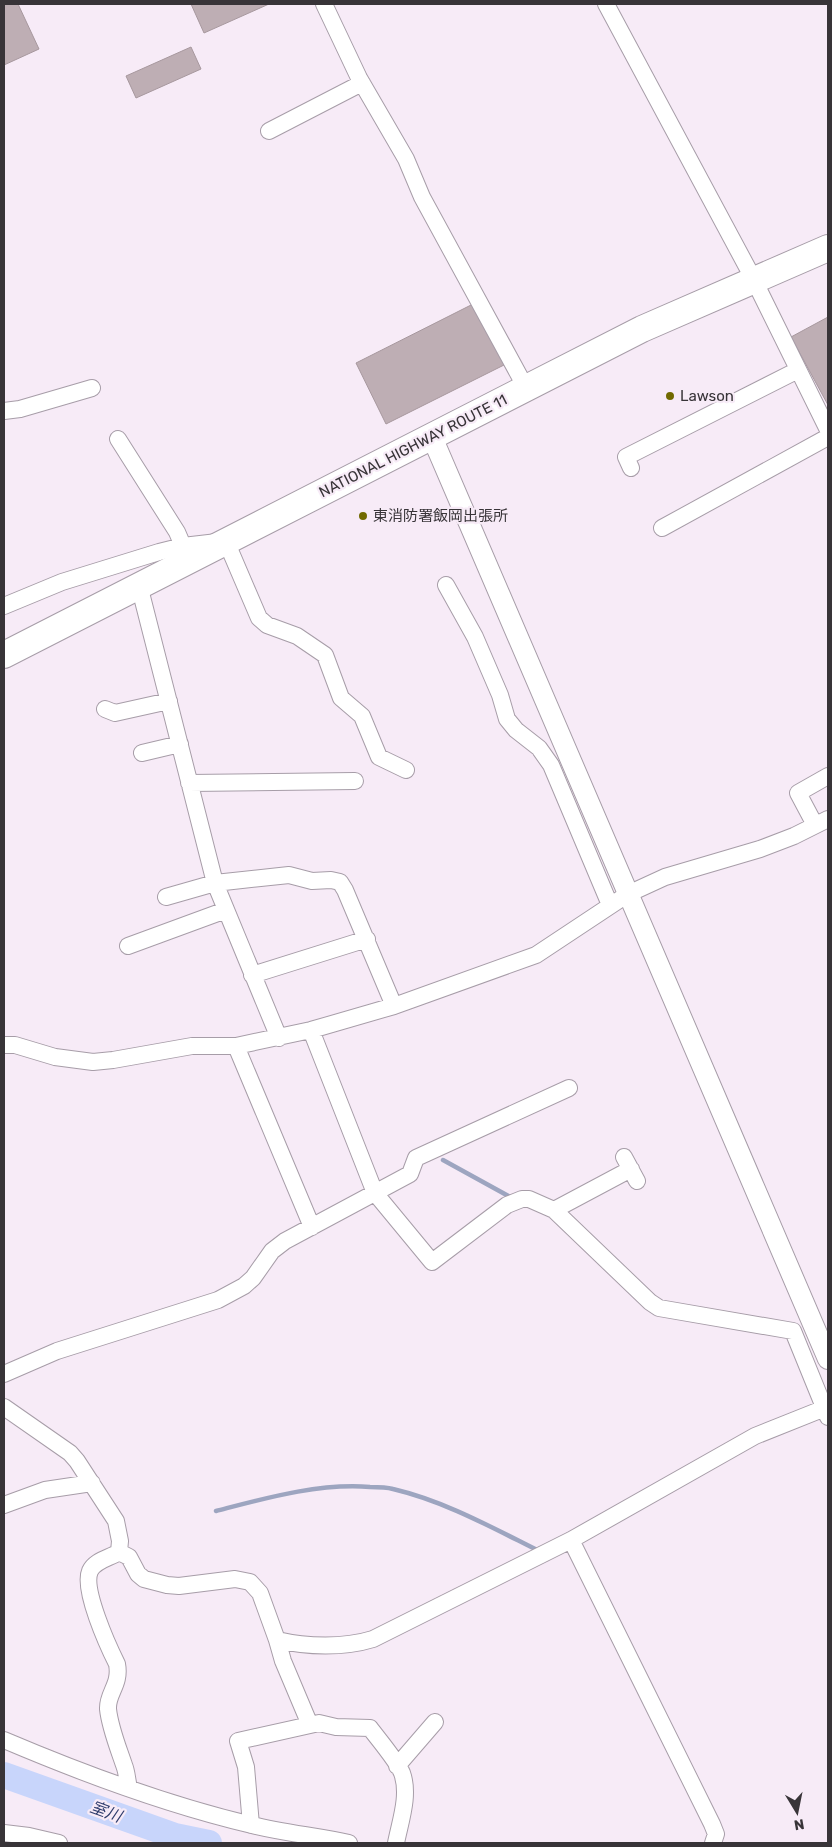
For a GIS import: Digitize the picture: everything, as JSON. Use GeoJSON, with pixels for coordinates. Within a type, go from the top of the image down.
{"type":"FeatureCollection","features":[{"type":"Feature","properties":{"kind":"highway","name":"NATIONAL HIGHWAY ROUTE 11"},"geometry":{"type":"LineString","coordinates":[[4,655],[642,330],[828,248]]}},
{"type":"Feature","properties":{"kind":"street"},"geometry":{"type":"LineString","coordinates":[[324,4],[362,83],[406,159],[422,197],[526,388]]}},
{"type":"Feature","properties":{"kind":"street"},"geometry":{"type":"LineString","coordinates":[[606,4],[754,280],[828,430]]}},
{"type":"Feature","properties":{"kind":"street"},"geometry":{"type":"LineString","coordinates":[[269,131],[362,83]]}},
{"type":"Feature","properties":{"kind":"street"},"geometry":{"type":"LineString","coordinates":[[631,468],[626,457],[798,370]]}},
{"type":"Feature","properties":{"kind":"street"},"geometry":{"type":"LineString","coordinates":[[4,411],[20,409],[92,388]]}},
{"type":"Feature","properties":{"kind":"street"},"geometry":{"type":"LineString","coordinates":[[432,437],[828,1359]]}},
{"type":"Feature","properties":{"kind":"street"},"geometry":{"type":"LineString","coordinates":[[662,528],[828,437]]}},
{"type":"Feature","properties":{"kind":"street"},"geometry":{"type":"LineString","coordinates":[[118,439],[177,532],[183,546]]}},
{"type":"Feature","properties":{"kind":"street"},"geometry":{"type":"LineString","coordinates":[[4,606],[62,582],[159,552],[183,546],[226,542],[259,618],[267,626],[297,636],[325,655],[341,698],[362,716],[379,757],[406,770]]}},
{"type":"Feature","properties":{"kind":"street"},"geometry":{"type":"LineString","coordinates":[[446,585],[475,637],[500,695],[507,719],[516,730],[539,748],[551,765],[610,904]]}},
{"type":"Feature","properties":{"kind":"street"},"geometry":{"type":"LineString","coordinates":[[139,586],[215,884],[278,1038]]}},
{"type":"Feature","properties":{"kind":"street"},"geometry":{"type":"LineString","coordinates":[[105,709],[116,713],[169,701]]}},
{"type":"Feature","properties":{"kind":"street"},"geometry":{"type":"LineString","coordinates":[[142,753],[180,744]]}},
{"type":"Feature","properties":{"kind":"street"},"geometry":{"type":"LineString","coordinates":[[4,1045],[15,1046],[55,1057],[93,1062],[113,1060],[192,1046],[236,1046],[278,1038],[394,1006],[536,955],[610,904],[665,877],[760,849],[822,822],[798,792],[828,776]]}},
{"type":"Feature","properties":{"kind":"street"},"geometry":{"type":"LineString","coordinates":[[189,783],[355,781]]}},
{"type":"Feature","properties":{"kind":"street"},"geometry":{"type":"LineString","coordinates":[[166,897],[215,884],[289,875],[312,881],[331,880],[340,882],[367,939],[394,1006]]}},
{"type":"Feature","properties":{"kind":"street"},"geometry":{"type":"LineString","coordinates":[[128,946],[226,910]]}},
{"type":"Feature","properties":{"kind":"street"},"geometry":{"type":"LineString","coordinates":[[252,975],[367,939]]}},
{"type":"Feature","properties":{"kind":"street"},"geometry":{"type":"LineString","coordinates":[[277,1640],[322,1645],[347,1645],[374,1639],[571,1540],[755,1436],[826,1413],[821,1379],[793,1331],[659,1308],[650,1302],[554,1210],[529,1199],[522,1198],[507,1205],[432,1262],[375,1193],[310,1030]]}},
{"type":"Feature","properties":{"kind":"street"},"geometry":{"type":"LineString","coordinates":[[236,1046],[312,1227]]}},
{"type":"Feature","properties":{"kind":"street"},"geometry":{"type":"LineString","coordinates":[[4,1374],[57,1351],[218,1300],[230,1294],[253,1278],[272,1251],[285,1241],[410,1174],[416,1158],[569,1088]]}},
{"type":"Feature","properties":{"kind":"street"},"geometry":{"type":"LineString","coordinates":[[554,1210],[631,1169]]}},
{"type":"Feature","properties":{"kind":"street"},"geometry":{"type":"LineString","coordinates":[[4,1406],[77,1460],[116,1521],[120,1541],[119,1552]]}},
{"type":"Feature","properties":{"kind":"street"},"geometry":{"type":"LineString","coordinates":[[4,1505],[45,1490],[92,1483]]}},
{"type":"Feature","properties":{"kind":"street"},"geometry":{"type":"LineString","coordinates":[[571,1540],[712,1824],[716,1834],[713,1843]]}},
{"type":"Feature","properties":{"kind":"street"},"geometry":{"type":"LineString","coordinates":[[119,1552],[129,1557],[138,1574],[144,1579],[179,1586],[235,1579],[250,1582],[260,1593],[283,1661],[310,1725]]}},
{"type":"Feature","properties":{"kind":"street"},"geometry":{"type":"LineString","coordinates":[[119,1552],[110,1558],[96,1563],[90,1570],[88,1578],[93,1606],[117,1664],[117,1682],[108,1702],[108,1712],[118,1750],[125,1766],[129,1788]]}},
{"type":"Feature","properties":{"kind":"street"},"geometry":{"type":"LineString","coordinates":[[397,1766],[435,1722]]}},
{"type":"Feature","properties":{"kind":"street"},"geometry":{"type":"LineString","coordinates":[[251,1825],[246,1767],[238,1741],[319,1723],[336,1727],[370,1728],[402,1772],[405,1786],[404,1802],[396,1843]]}},
{"type":"Feature","properties":{"kind":"street"},"geometry":{"type":"LineString","coordinates":[[4,1740],[156,1798],[251,1825],[349,1843]]}},
{"type":"Feature","properties":{"kind":"street"},"geometry":{"type":"LineString","coordinates":[[4,1833],[31,1840],[59,1843]]}},
{"type":"Feature","properties":{"kind":"building"},"geometry":{"type":"Polygon","coordinates":[[[4,4],[18,4],[39,49],[4,65],[4,4]]]}},
{"type":"Feature","properties":{"kind":"building"},"geometry":{"type":"Polygon","coordinates":[[[191,4],[269,4],[204,33],[191,4]]]}},
{"type":"Feature","properties":{"kind":"building"},"geometry":{"type":"Polygon","coordinates":[[[191,47],[201,69],[136,98],[126,76],[191,47]]]}},
{"type":"Feature","properties":{"kind":"building"},"geometry":{"type":"Polygon","coordinates":[[[475,303],[506,364],[386,424],[356,363],[475,303]]]}},
{"type":"Feature","properties":{"kind":"building"},"geometry":{"type":"Polygon","coordinates":[[[828,317],[828,405],[791,337],[828,317]]]}},
{"type":"Feature","properties":{"kind":"waterway"},"geometry":{"type":"LineString","coordinates":[[443,1160],[512,1198]]}},
{"type":"Feature","properties":{"kind":"waterway"},"geometry":{"type":"LineString","coordinates":[[216,1511],[312,1489],[351,1486],[385,1487],[431,1500],[537,1550],[539,1549]]}},
{"type":"Feature","properties":{"kind":"waterway","name":"室川"},"geometry":{"type":"LineString","coordinates":[[4,1775],[175,1836],[209,1843]]}},
{"type":"Feature","properties":{"kind":"place","name":"Lawson"},"geometry":{"type":"Point","coordinates":[670,396]}},
{"type":"Feature","properties":{"kind":"place","name":"東消防署飯岡出張所"},"geometry":{"type":"Point","coordinates":[363,516]}}]}
